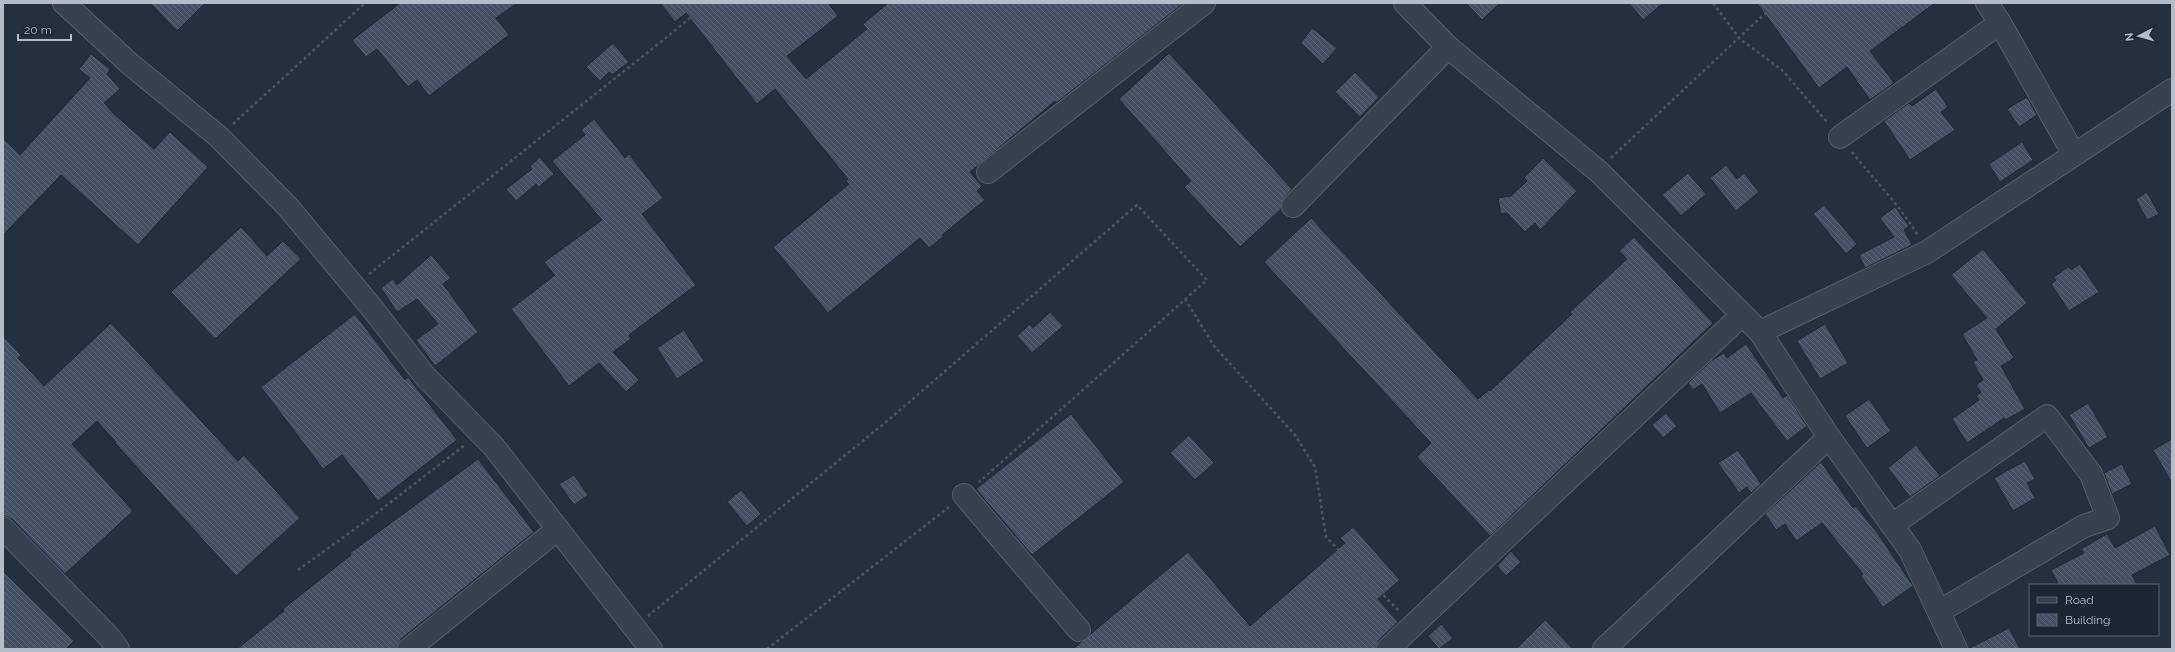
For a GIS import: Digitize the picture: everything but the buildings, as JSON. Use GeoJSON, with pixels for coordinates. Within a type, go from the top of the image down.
{"type":"FeatureCollection","features":[{"type":"Feature","properties":{"kind":"street"},"geometry":{"type":"LineString","coordinates":[[64,3],[130,64],[219,137],[288,207],[372,308],[424,375],[481,433],[651,649]]}},
{"type":"Feature","properties":{"kind":"street"},"geometry":{"type":"LineString","coordinates":[[988,172],[1204,3]]}},
{"type":"Feature","properties":{"kind":"street"},"geometry":{"type":"LineString","coordinates":[[1405,3],[1448,47],[1598,171],[1760,332],[1829,437],[1910,550],[1940,611],[1956,649]]}},
{"type":"Feature","properties":{"kind":"street"},"geometry":{"type":"LineString","coordinates":[[1987,3],[2000,23],[2073,153]]}},
{"type":"Feature","properties":{"kind":"street"},"geometry":{"type":"LineString","coordinates":[[1840,137],[2000,23]]}},
{"type":"Feature","properties":{"kind":"street"},"geometry":{"type":"LineString","coordinates":[[1293,206],[1448,47]]}},
{"type":"Feature","properties":{"kind":"street"},"geometry":{"type":"LineString","coordinates":[[1760,332],[1927,252],[2073,153],[2172,90]]}},
{"type":"Feature","properties":{"kind":"street"},"geometry":{"type":"LineString","coordinates":[[1388,649],[1742,315]]}},
{"type":"Feature","properties":{"kind":"street"},"geometry":{"type":"LineString","coordinates":[[1892,524],[2047,416],[2091,474],[2108,518],[2084,526],[1940,611]]}},
{"type":"Feature","properties":{"kind":"street"},"geometry":{"type":"LineString","coordinates":[[1604,649],[1829,437]]}},
{"type":"Feature","properties":{"kind":"street"},"geometry":{"type":"LineString","coordinates":[[964,495],[1079,630]]}},
{"type":"Feature","properties":{"kind":"street"},"geometry":{"type":"LineString","coordinates":[[3,528],[110,638],[118,649]]}},
{"type":"Feature","properties":{"kind":"street"},"geometry":{"type":"LineString","coordinates":[[409,649],[558,529]]}},
{"type":"Feature","properties":{"kind":"path"},"geometry":{"type":"LineString","coordinates":[[219,137],[365,3]]}},
{"type":"Feature","properties":{"kind":"path"},"geometry":{"type":"LineString","coordinates":[[353,286],[708,3]]}},
{"type":"Feature","properties":{"kind":"path"},"geometry":{"type":"LineString","coordinates":[[1713,3],[1740,39],[1782,70],[1840,137],[1878,185],[1905,214],[1927,252]]}},
{"type":"Feature","properties":{"kind":"path"},"geometry":{"type":"LineString","coordinates":[[1598,171],[1740,39],[1760,18],[1781,3]]}},
{"type":"Feature","properties":{"kind":"path"},"geometry":{"type":"LineString","coordinates":[[634,627],[892,417],[1137,205],[1207,280],[964,495],[767,649]]}},
{"type":"Feature","properties":{"kind":"path"},"geometry":{"type":"LineString","coordinates":[[1185,299],[1214,346],[1295,435],[1314,467],[1326,537],[1413,626]]}},
{"type":"Feature","properties":{"kind":"path"},"geometry":{"type":"LineString","coordinates":[[298,570],[370,518],[481,433]]}}]}
